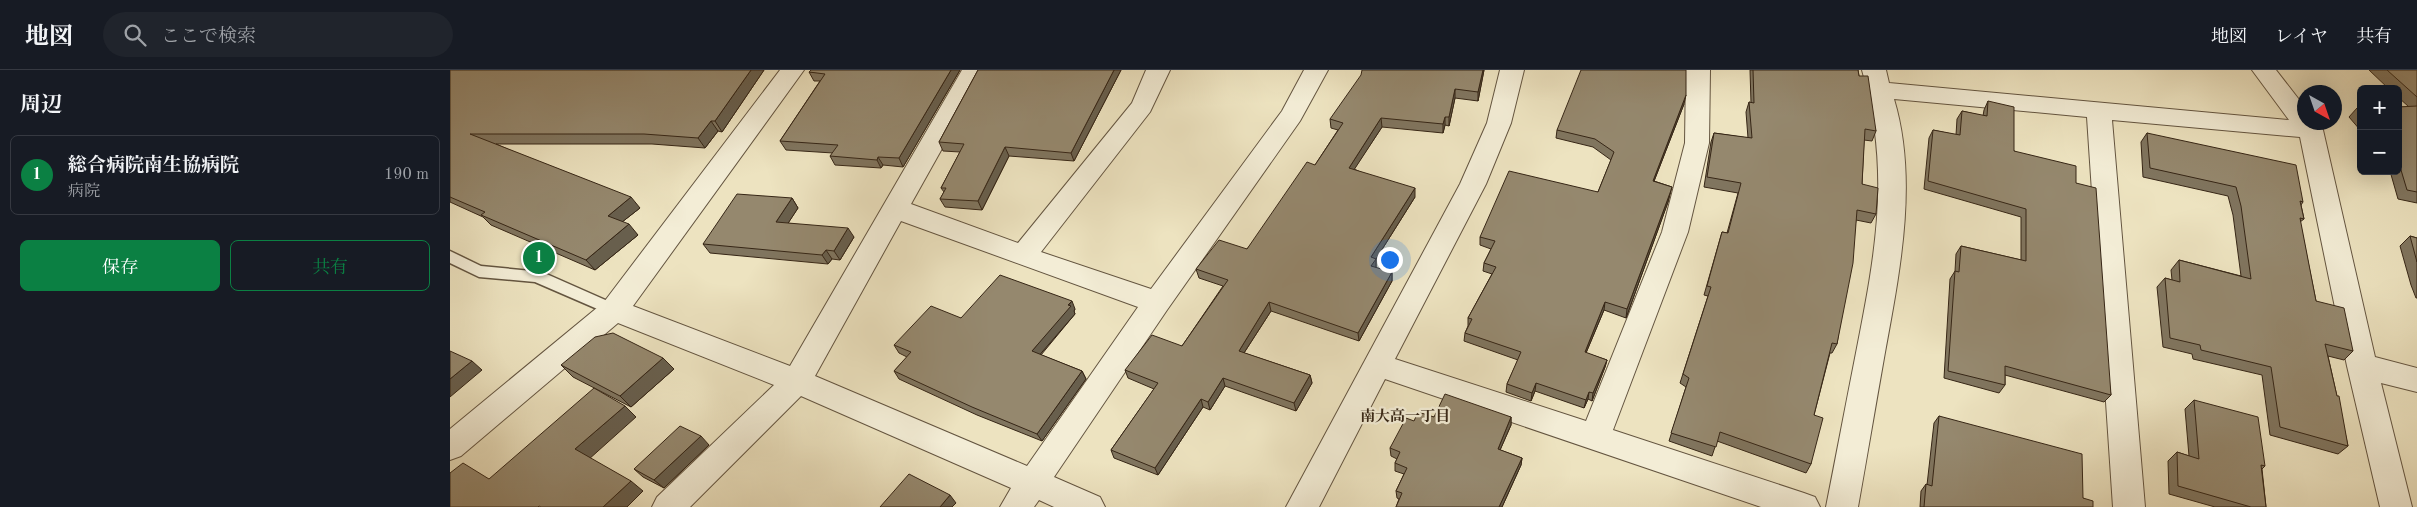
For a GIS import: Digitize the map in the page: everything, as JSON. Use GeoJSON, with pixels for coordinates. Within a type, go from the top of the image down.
{"type":"FeatureCollection","features":[{"type":"Feature","properties":{"kind":"street"},"geometry":{"type":"LineString","coordinates":[[450,447],[614,310],[792,70]]}},
{"type":"Feature","properties":{"kind":"street"},"geometry":{"type":"LineString","coordinates":[[668,507],[796,381],[974,70]]}},
{"type":"Feature","properties":{"kind":"street"},"geometry":{"type":"LineString","coordinates":[[1023,256],[1142,106],[1158,70]]}},
{"type":"Feature","properties":{"kind":"street"},"geometry":{"type":"LineString","coordinates":[[1016,507],[1157,302],[1292,115],[1316,70]]}},
{"type":"Feature","properties":{"kind":"street"},"geometry":{"type":"LineString","coordinates":[[1302,507],[1473,184],[1499,123],[1512,70]]}},
{"type":"Feature","properties":{"kind":"street"},"geometry":{"type":"LineString","coordinates":[[1595,438],[1675,232],[1697,143],[1698,70]]}},
{"type":"Feature","properties":{"kind":"street"},"geometry":{"type":"LineString","coordinates":[[2264,70],[2297,112]]}},
{"type":"Feature","properties":{"kind":"street"},"geometry":{"type":"LineString","coordinates":[[1842,507],[1888,263],[1894,176],[1877,80],[2100,111],[2297,124]]}},
{"type":"Feature","properties":{"kind":"street"},"geometry":{"type":"LineString","coordinates":[[2100,111],[2129,507]]}},
{"type":"Feature","properties":{"kind":"street"},"geometry":{"type":"LineString","coordinates":[[2308,130],[2396,507]]}},
{"type":"Feature","properties":{"kind":"street"},"geometry":{"type":"LineString","coordinates":[[896,209],[1023,256],[1157,302]]}},
{"type":"Feature","properties":{"kind":"street"},"geometry":{"type":"LineString","coordinates":[[614,310],[796,381],[1089,507]]}},
{"type":"Feature","properties":{"kind":"street"},"geometry":{"type":"LineString","coordinates":[[1376,365],[1804,507]]}},
{"type":"Feature","properties":{"kind":"street"},"geometry":{"type":"LineString","coordinates":[[2362,366],[2417,380]]}},
{"type":"Feature","properties":{"kind":"lane"},"geometry":{"type":"LineString","coordinates":[[450,258],[479,271],[537,276],[614,310]]}},
{"type":"Feature","properties":{"kind":"building"},"geometry":{"type":"Polygon","coordinates":[[[450,70],[751,70],[715,121],[711,121],[698,138],[644,134],[470,134],[631,197],[608,216],[629,224],[586,260],[481,215],[485,212],[450,197],[450,70]]]}},
{"type":"Feature","properties":{"kind":"building"},"geometry":{"type":"Polygon","coordinates":[[[811,70],[951,70],[899,158],[878,157],[877,160],[830,156],[838,145],[780,141],[825,74],[809,72],[811,70]]]}},
{"type":"Feature","properties":{"kind":"building"},"geometry":{"type":"Polygon","coordinates":[[[978,70],[1114,70],[1071,153],[1005,147],[978,201],[940,199],[946,188],[941,188],[964,144],[939,142],[978,70]]]}},
{"type":"Feature","properties":{"kind":"building"},"geometry":{"type":"Polygon","coordinates":[[[1362,70],[1483,70],[1478,92],[1455,89],[1449,117],[1445,117],[1443,124],[1381,118],[1349,168],[1415,188],[1371,257],[1376,259],[1371,266],[1392,272],[1358,333],[1269,302],[1239,351],[1310,375],[1294,403],[1223,378],[1208,402],[1201,399],[1155,468],[1111,450],[1158,383],[1125,370],[1152,335],[1182,346],[1228,280],[1196,269],[1219,240],[1247,249],[1307,162],[1315,165],[1343,123],[1330,119],[1361,75],[1362,70]]]}},
{"type":"Feature","properties":{"kind":"building"},"geometry":{"type":"Polygon","coordinates":[[[1581,70],[1686,70],[1686,95],[1653,181],[1672,187],[1627,309],[1605,302],[1585,352],[1607,360],[1593,393],[1589,392],[1586,400],[1536,383],[1532,393],[1507,384],[1521,352],[1465,333],[1472,319],[1468,318],[1496,267],[1484,263],[1495,241],[1480,237],[1509,171],[1598,192],[1614,152],[1595,139],[1557,130],[1581,70]]]}},
{"type":"Feature","properties":{"kind":"building"},"geometry":{"type":"Polygon","coordinates":[[[1753,70],[1858,70],[1859,76],[1868,76],[1876,131],[1865,129],[1862,184],[1878,188],[1876,214],[1857,210],[1853,263],[1837,344],[1832,343],[1814,415],[1823,418],[1811,464],[1720,432],[1716,447],[1671,433],[1689,378],[1683,374],[1711,287],[1707,286],[1722,232],[1728,233],[1741,183],[1707,177],[1714,133],[1752,138],[1749,102],[1754,103],[1753,70]]]}},
{"type":"Feature","properties":{"kind":"building"},"geometry":{"type":"Polygon","coordinates":[[[2387,70],[2417,70],[2417,97],[2387,70]]]}},
{"type":"Feature","properties":{"kind":"building"},"geometry":{"type":"Polygon","coordinates":[[[1988,101],[2014,107],[2014,151],[2076,166],[2076,183],[2096,188],[2111,395],[2005,366],[2005,385],[1948,371],[1955,271],[1959,272],[1961,246],[2026,261],[2026,209],[1928,181],[1933,130],[1960,135],[1962,111],[1987,116],[1988,101]]]}},
{"type":"Feature","properties":{"kind":"building"},"geometry":{"type":"Polygon","coordinates":[[[2417,106],[2417,192],[2407,190],[2402,173],[2402,107],[2417,106]]]}},
{"type":"Feature","properties":{"kind":"building"},"geometry":{"type":"Polygon","coordinates":[[[2147,133],[2296,165],[2303,202],[2300,201],[2304,219],[2300,218],[2316,301],[2344,308],[2353,351],[2325,344],[2337,396],[2339,396],[2348,446],[2280,427],[2271,367],[2201,350],[2200,345],[2170,338],[2165,278],[2180,282],[2179,260],[2251,279],[2241,206],[2236,187],[2150,168],[2147,133]]]}},
{"type":"Feature","properties":{"kind":"building"},"geometry":{"type":"Polygon","coordinates":[[[737,194],[792,198],[776,222],[848,228],[834,251],[826,250],[822,255],[703,244],[737,194]]]}},
{"type":"Feature","properties":{"kind":"building"},"geometry":{"type":"Polygon","coordinates":[[[2410,236],[2417,238],[2417,262],[2410,236]]]}},
{"type":"Feature","properties":{"kind":"building"},"geometry":{"type":"Polygon","coordinates":[[[1000,275],[1072,301],[1068,305],[1071,306],[1032,351],[1082,371],[1037,434],[894,371],[911,352],[894,345],[931,306],[961,318],[1000,275]]]}},
{"type":"Feature","properties":{"kind":"building"},"geometry":{"type":"Polygon","coordinates":[[[613,333],[663,358],[620,396],[561,365],[595,337],[613,333]]]}},
{"type":"Feature","properties":{"kind":"building"},"geometry":{"type":"Polygon","coordinates":[[[450,351],[472,361],[450,379],[450,351]]]}},
{"type":"Feature","properties":{"kind":"building"},"geometry":{"type":"Polygon","coordinates":[[[594,388],[625,406],[575,449],[631,481],[603,507],[450,507],[450,473],[463,463],[489,479],[594,388]]]}},
{"type":"Feature","properties":{"kind":"building"},"geometry":{"type":"Polygon","coordinates":[[[1445,394],[1511,417],[1498,449],[1522,458],[1499,507],[1396,507],[1402,493],[1396,491],[1407,468],[1395,463],[1400,452],[1390,448],[1406,418],[1414,421],[1418,412],[1434,417],[1445,394]]]}},
{"type":"Feature","properties":{"kind":"building"},"geometry":{"type":"Polygon","coordinates":[[[2194,400],[2258,417],[2265,466],[2261,465],[2266,507],[2251,507],[2178,486],[2177,452],[2199,459],[2194,400]]]}},
{"type":"Feature","properties":{"kind":"building"},"geometry":{"type":"Polygon","coordinates":[[[1939,416],[2082,454],[2083,498],[2093,501],[2093,507],[1924,507],[1926,484],[1932,486],[1939,416]]]}},
{"type":"Feature","properties":{"kind":"building"},"geometry":{"type":"Polygon","coordinates":[[[680,426],[701,436],[654,480],[634,469],[680,426]]]}},
{"type":"Feature","properties":{"kind":"building"},"geometry":{"type":"Polygon","coordinates":[[[909,474],[950,495],[940,507],[880,507],[909,474]]]}},
{"type":"Feature","properties":{"kind":"place","name":"総合病院南生協病院"},"geometry":{"type":"Point","coordinates":[539,258]}},
{"type":"Feature","properties":{"kind":"district","name":"南大高一丁目"},"geometry":{"type":"Point","coordinates":[1405,417]}}]}
